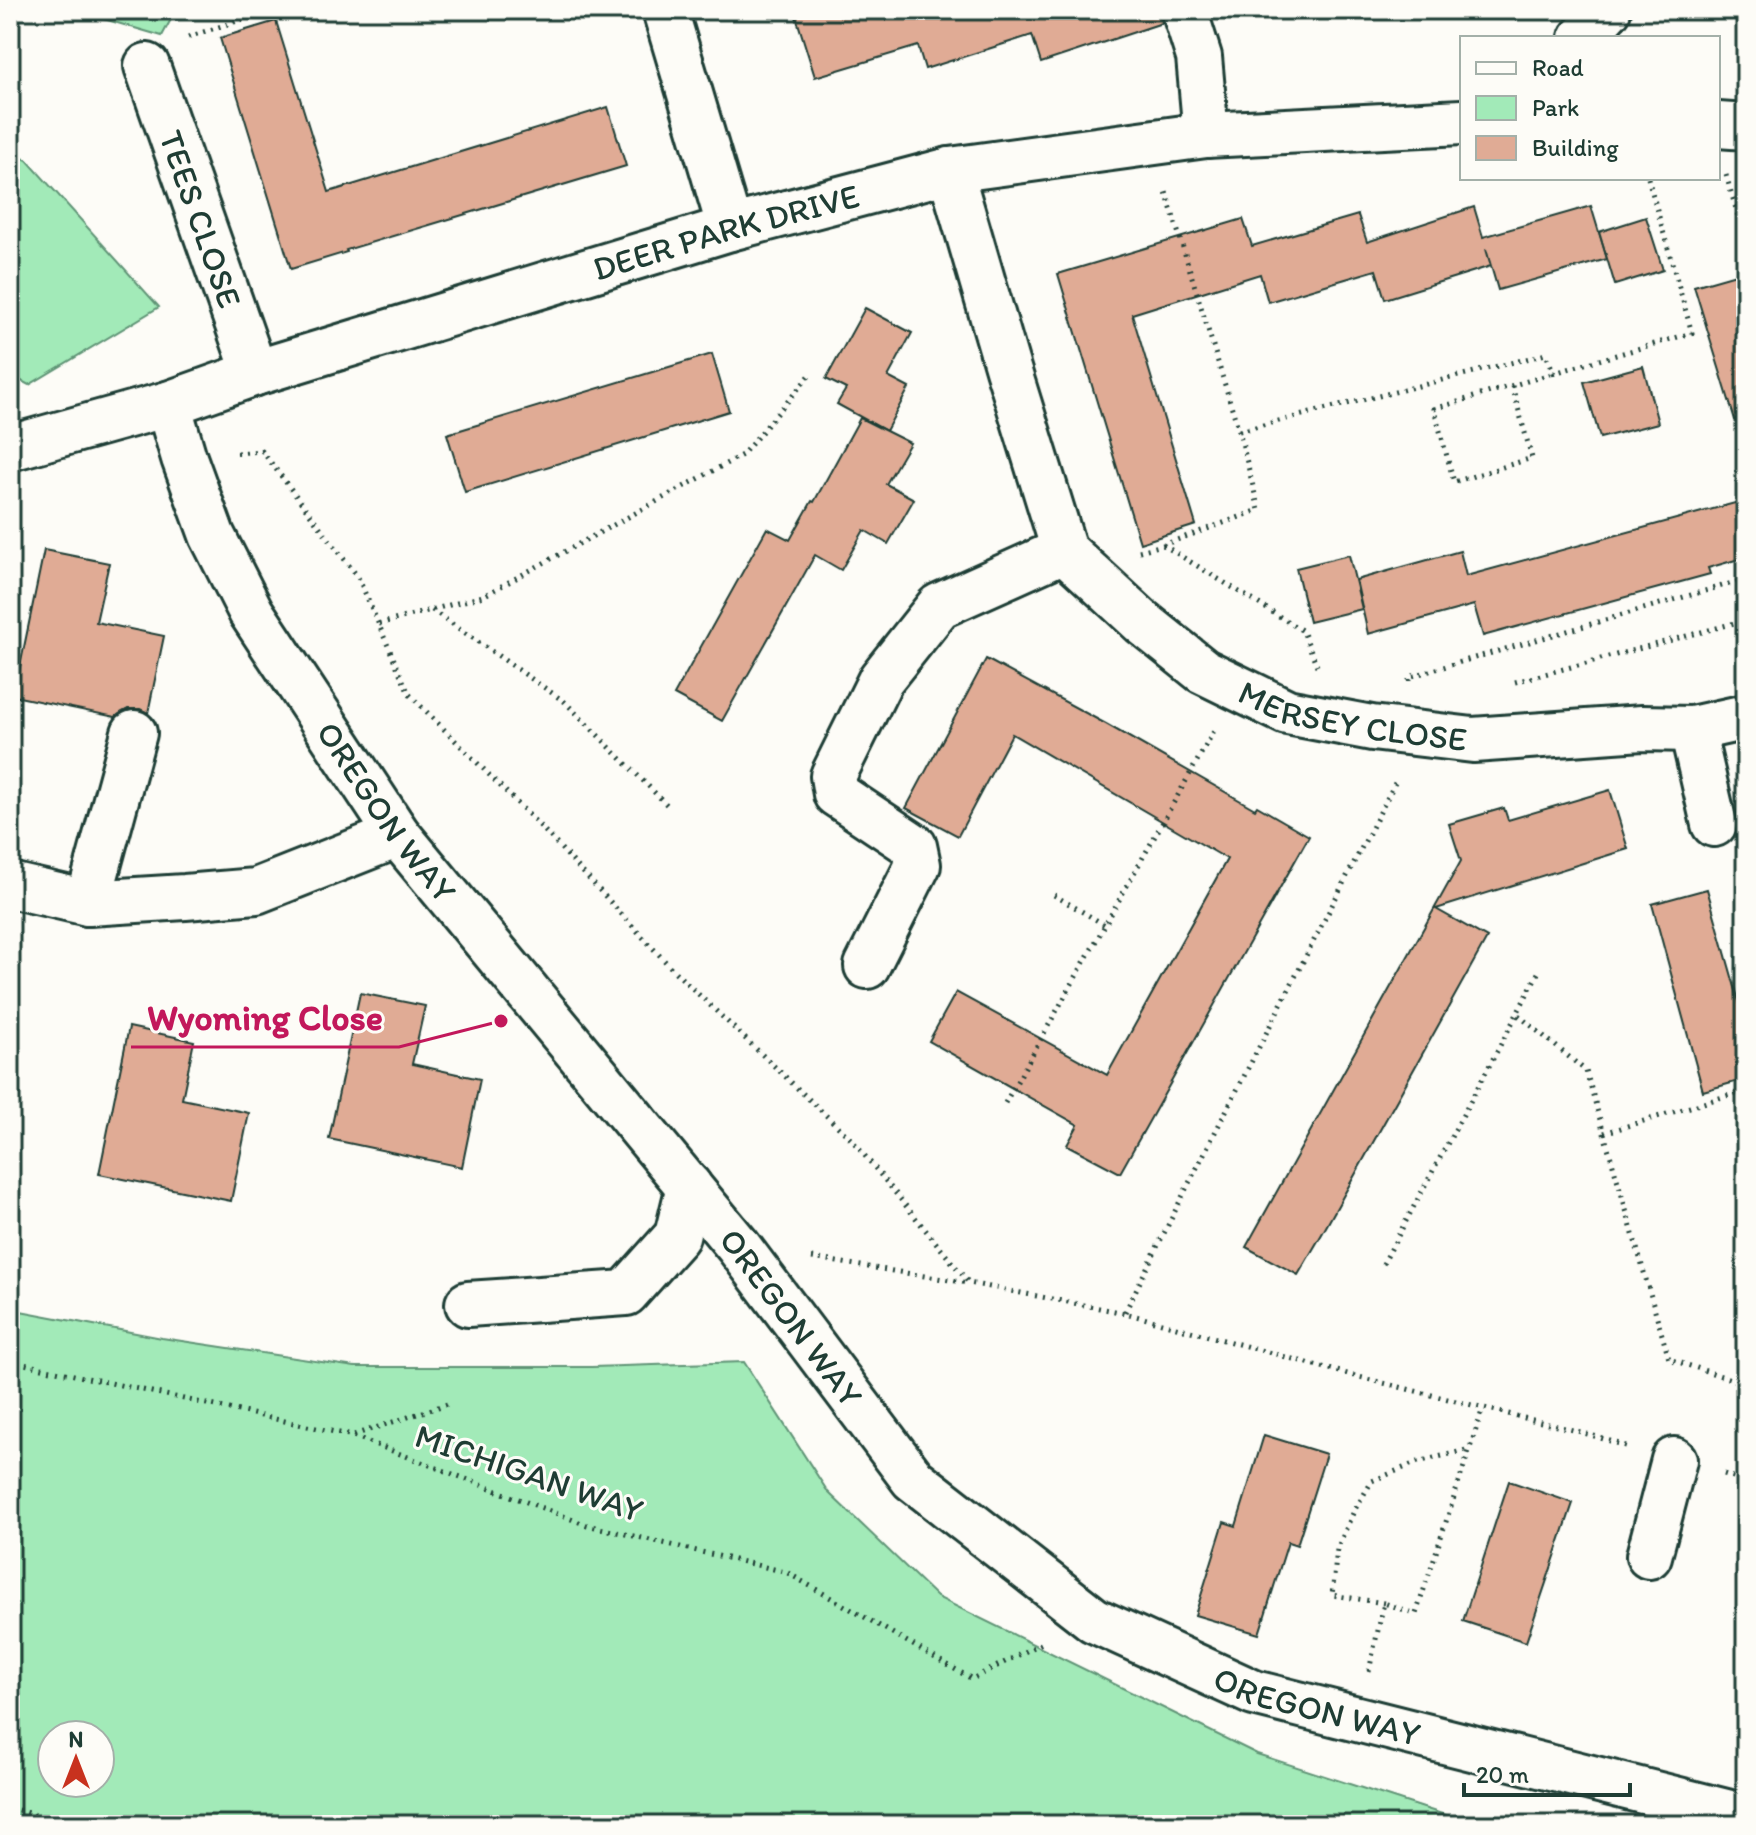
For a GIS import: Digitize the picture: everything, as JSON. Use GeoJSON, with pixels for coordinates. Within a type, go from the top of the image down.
{"type":"FeatureCollection","features":[{"type":"Feature","properties":{"kind":"street"},"geometry":{"type":"LineString","coordinates":[[665,10],[730,228]]}},
{"type":"Feature","properties":{"kind":"street"},"geometry":{"type":"LineString","coordinates":[[1184,10],[1199,57],[1206,135]]}},
{"type":"Feature","properties":{"kind":"street"},"geometry":{"type":"LineString","coordinates":[[1584,36],[1608,10]]}},
{"type":"Feature","properties":{"kind":"street","name":"TEES CLOSE"},"geometry":{"type":"LineString","coordinates":[[147,66],[255,373]]}},
{"type":"Feature","properties":{"kind":"street","name":"DEER PARK DRIVE"},"geometry":{"type":"LineString","coordinates":[[10,448],[168,404],[255,373],[730,228],[950,170],[1206,135],[1460,122]]}},
{"type":"Feature","properties":{"kind":"street"},"geometry":{"type":"LineString","coordinates":[[1720,125],[1746,127]]}},
{"type":"Feature","properties":{"kind":"street"},"geometry":{"type":"LineString","coordinates":[[867,966],[918,865],[914,846],[836,794],[833,776],[881,679],[939,606],[1064,550],[950,170]]}},
{"type":"Feature","properties":{"kind":"street","name":"OREGON WAY"},"geometry":{"type":"LineString","coordinates":[[168,404],[212,535],[251,612],[398,835],[738,1246],[913,1479],[1094,1620],[1254,1693],[1746,1817]]}},
{"type":"Feature","properties":{"kind":"street","name":"MERSEY CLOSE"},"geometry":{"type":"LineString","coordinates":[[1064,550],[1142,622],[1203,671],[1287,712],[1372,728],[1473,740],[1642,728],[1692,729],[1746,717]]}},
{"type":"Feature","properties":{"kind":"street"},"geometry":{"type":"LineString","coordinates":[[1692,729],[1714,824]]}},
{"type":"Feature","properties":{"kind":"street"},"geometry":{"type":"LineString","coordinates":[[88,903],[134,733]]}},
{"type":"Feature","properties":{"kind":"street"},"geometry":{"type":"LineString","coordinates":[[10,885],[88,903],[256,891],[398,835]]}},
{"type":"Feature","properties":{"kind":"street"},"geometry":{"type":"LineString","coordinates":[[468,1304],[626,1293],[677,1236],[689,1186]]}},
{"type":"Feature","properties":{"kind":"street"},"geometry":{"type":"LineString","coordinates":[[1649,1556],[1674,1460]]}},
{"type":"Feature","properties":{"kind":"path"},"geometry":{"type":"LineString","coordinates":[[147,66],[175,42],[271,10]]}},
{"type":"Feature","properties":{"kind":"path"},"geometry":{"type":"LineString","coordinates":[[1064,550],[1113,558],[1163,545],[1259,510],[1239,431],[1150,142]]}},
{"type":"Feature","properties":{"kind":"path"},"geometry":{"type":"LineString","coordinates":[[1512,386],[1532,458],[1454,482],[1434,409],[1554,373],[1692,333],[1649,180]]}},
{"type":"Feature","properties":{"kind":"path"},"geometry":{"type":"LineString","coordinates":[[1239,431],[1546,354],[1554,373]]}},
{"type":"Feature","properties":{"kind":"path"},"geometry":{"type":"LineString","coordinates":[[379,624],[483,596],[742,455],[810,375]]}},
{"type":"Feature","properties":{"kind":"path"},"geometry":{"type":"LineString","coordinates":[[184,458],[262,451],[358,577],[409,694],[542,828],[675,972],[852,1140],[969,1283]]}},
{"type":"Feature","properties":{"kind":"path"},"geometry":{"type":"LineString","coordinates":[[1163,545],[1303,631],[1320,674]]}},
{"type":"Feature","properties":{"kind":"path"},"geometry":{"type":"LineString","coordinates":[[1409,691],[1409,677],[1746,579]]}},
{"type":"Feature","properties":{"kind":"path"},"geometry":{"type":"LineString","coordinates":[[431,610],[565,702],[670,808]]}},
{"type":"Feature","properties":{"kind":"path"},"geometry":{"type":"LineString","coordinates":[[1502,686],[1746,620]]}},
{"type":"Feature","properties":{"kind":"path"},"geometry":{"type":"LineString","coordinates":[[1005,1103],[1239,688]]}},
{"type":"Feature","properties":{"kind":"path"},"geometry":{"type":"LineString","coordinates":[[1125,1313],[1195,1170],[1422,733]]}},
{"type":"Feature","properties":{"kind":"path"},"geometry":{"type":"LineString","coordinates":[[1054,895],[1106,925]]}},
{"type":"Feature","properties":{"kind":"path"},"geometry":{"type":"LineString","coordinates":[[1383,1264],[1538,973]]}},
{"type":"Feature","properties":{"kind":"path"},"geometry":{"type":"LineString","coordinates":[[1517,1014],[1586,1071],[1669,1359],[1746,1384]]}},
{"type":"Feature","properties":{"kind":"path"},"geometry":{"type":"LineString","coordinates":[[1604,1133],[1746,1090]]}},
{"type":"Feature","properties":{"kind":"path"},"geometry":{"type":"LineString","coordinates":[[738,1246],[969,1283],[1125,1313],[1355,1376],[1581,1432],[1746,1481]]}},
{"type":"Feature","properties":{"kind":"path","name":"MICHIGAN WAY"},"geometry":{"type":"LineString","coordinates":[[10,1361],[353,1436],[587,1525],[786,1572],[972,1679],[1094,1620]]}},
{"type":"Feature","properties":{"kind":"path"},"geometry":{"type":"LineString","coordinates":[[353,1436],[447,1404]]}},
{"type":"Feature","properties":{"kind":"path"},"geometry":{"type":"LineString","coordinates":[[1470,1449],[1418,1462],[1372,1481],[1337,1549],[1332,1595],[1384,1603],[1416,1614],[1470,1449],[1483,1408]]}},
{"type":"Feature","properties":{"kind":"path"},"geometry":{"type":"LineString","coordinates":[[1359,1719],[1384,1603]]}},
{"type":"Feature","properties":{"kind":"path"},"geometry":{"type":"LineString","coordinates":[[10,1808],[75,1825]]}},
{"type":"Feature","properties":{"kind":"green space"},"geometry":{"type":"Polygon","coordinates":[[[73,10],[176,10],[162,36],[73,10]]]}},
{"type":"Feature","properties":{"kind":"green space"},"geometry":{"type":"Polygon","coordinates":[[[10,152],[27,160],[159,307],[29,385],[10,375],[10,152]]]}},
{"type":"Feature","properties":{"kind":"green space"},"geometry":{"type":"Polygon","coordinates":[[[10,1309],[162,1338],[355,1367],[592,1367],[744,1362],[828,1492],[937,1597],[1257,1754],[1476,1825],[10,1825],[10,1309]]]}},
{"type":"Feature","properties":{"kind":"building"},"geometry":{"type":"Polygon","coordinates":[[[794,10],[1160,10],[1162,23],[1041,63],[1032,35],[925,69],[918,46],[815,77],[794,10]]]}},
{"type":"Feature","properties":{"kind":"building"},"geometry":{"type":"Polygon","coordinates":[[[276,21],[329,192],[608,107],[626,166],[291,269],[220,38],[276,21]]]}},
{"type":"Feature","properties":{"kind":"building"},"geometry":{"type":"Polygon","coordinates":[[[1591,206],[1607,259],[1498,290],[1491,266],[1385,299],[1376,270],[1268,302],[1260,274],[1132,314],[1196,525],[1140,543],[1058,274],[1243,219],[1252,246],[1358,215],[1367,242],[1474,207],[1483,237],[1591,206]]]}},
{"type":"Feature","properties":{"kind":"building"},"geometry":{"type":"Polygon","coordinates":[[[1646,217],[1663,270],[1615,285],[1599,232],[1646,217]]]}},
{"type":"Feature","properties":{"kind":"building"},"geometry":{"type":"Polygon","coordinates":[[[1746,271],[1746,419],[1735,420],[1694,286],[1746,271]]]}},
{"type":"Feature","properties":{"kind":"building"},"geometry":{"type":"Polygon","coordinates":[[[865,308],[912,333],[888,377],[909,388],[886,431],[837,404],[846,389],[826,379],[865,308]]]}},
{"type":"Feature","properties":{"kind":"building"},"geometry":{"type":"Polygon","coordinates":[[[712,354],[729,411],[465,492],[447,434],[712,354]]]}},
{"type":"Feature","properties":{"kind":"building"},"geometry":{"type":"Polygon","coordinates":[[[1643,366],[1658,423],[1600,438],[1584,382],[1643,366]]]}},
{"type":"Feature","properties":{"kind":"building"},"geometry":{"type":"Polygon","coordinates":[[[860,418],[910,443],[886,484],[914,499],[888,544],[864,530],[841,570],[815,555],[722,721],[674,695],[767,528],[790,540],[860,418]]]}},
{"type":"Feature","properties":{"kind":"building"},"geometry":{"type":"Polygon","coordinates":[[[1746,500],[1746,557],[1708,568],[1710,574],[1483,636],[1474,605],[1368,634],[1356,580],[1460,551],[1466,576],[1746,500]]]}},
{"type":"Feature","properties":{"kind":"building"},"geometry":{"type":"Polygon","coordinates":[[[44,550],[109,563],[96,622],[164,636],[148,713],[128,709],[115,717],[14,696],[44,550]]]}},
{"type":"Feature","properties":{"kind":"building"},"geometry":{"type":"Polygon","coordinates":[[[1349,555],[1362,609],[1309,622],[1296,568],[1349,555]]]}},
{"type":"Feature","properties":{"kind":"building"},"geometry":{"type":"Polygon","coordinates":[[[986,659],[1309,836],[1120,1173],[1067,1145],[1078,1125],[929,1041],[956,992],[1107,1075],[1227,859],[1012,734],[958,836],[906,808],[986,659]]]}},
{"type":"Feature","properties":{"kind":"building"},"geometry":{"type":"Polygon","coordinates":[[[1610,790],[1628,849],[1436,909],[1487,938],[1322,1234],[1298,1275],[1246,1247],[1461,861],[1449,824],[1504,808],[1508,820],[1610,790]]]}},
{"type":"Feature","properties":{"kind":"building"},"geometry":{"type":"Polygon","coordinates":[[[1707,889],[1746,1026],[1746,1079],[1703,1091],[1652,904],[1707,889]]]}},
{"type":"Feature","properties":{"kind":"building"},"geometry":{"type":"Polygon","coordinates":[[[360,993],[425,1006],[412,1064],[480,1079],[462,1167],[329,1139],[360,993]]]}},
{"type":"Feature","properties":{"kind":"building"},"geometry":{"type":"Polygon","coordinates":[[[129,1027],[194,1041],[182,1099],[249,1113],[231,1201],[99,1174],[129,1027]]]}},
{"type":"Feature","properties":{"kind":"building"},"geometry":{"type":"Polygon","coordinates":[[[1264,1435],[1326,1454],[1297,1545],[1288,1542],[1259,1634],[1195,1615],[1224,1522],[1236,1526],[1264,1435]]]}},
{"type":"Feature","properties":{"kind":"building"},"geometry":{"type":"Polygon","coordinates":[[[1509,1481],[1573,1503],[1526,1642],[1463,1621],[1509,1481]]]}},
{"type":"Feature","properties":{"kind":"place","name":"Wyoming Close"},"geometry":{"type":"Point","coordinates":[501,1021]}}]}
